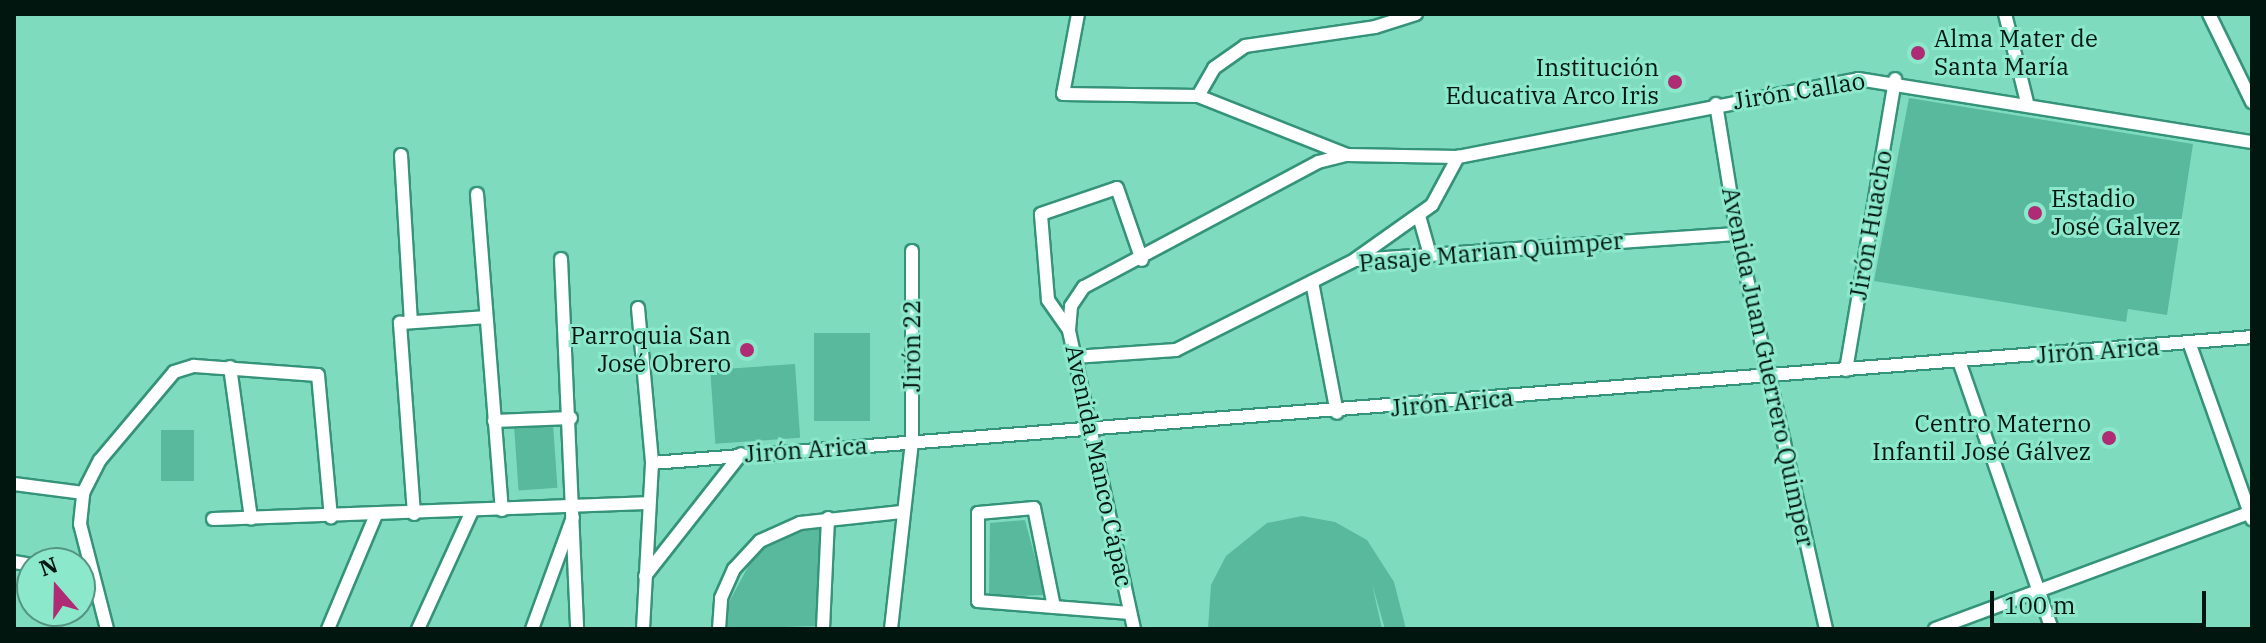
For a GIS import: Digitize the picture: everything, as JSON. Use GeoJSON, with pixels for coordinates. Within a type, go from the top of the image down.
{"type":"FeatureCollection","features":[{"type":"Feature","properties":{"kind":"street"},"geometry":{"type":"LineString","coordinates":[[1078,14],[1063,94],[1198,96],[1347,155]]}},
{"type":"Feature","properties":{"kind":"street"},"geometry":{"type":"LineString","coordinates":[[1375,27],[1379,14]]}},
{"type":"Feature","properties":{"kind":"street"},"geometry":{"type":"LineString","coordinates":[[1198,96],[1214,68],[1245,46],[1375,27],[1416,14]]}},
{"type":"Feature","properties":{"kind":"street"},"geometry":{"type":"LineString","coordinates":[[2005,14],[2027,102]]}},
{"type":"Feature","properties":{"kind":"street"},"geometry":{"type":"LineString","coordinates":[[2209,14],[2252,102]]}},
{"type":"Feature","properties":{"kind":"street","name":"Jirón Callao"},"geometry":{"type":"LineString","coordinates":[[1347,155],[1458,157],[1716,104],[1895,79],[2252,142]]}},
{"type":"Feature","properties":{"kind":"street","name":"Jirón Huacho"},"geometry":{"type":"LineString","coordinates":[[1846,370],[1895,79]]}},
{"type":"Feature","properties":{"kind":"street","name":"Avenida Juan Guerrero Quimper"},"geometry":{"type":"LineString","coordinates":[[1716,104],[1737,234],[1826,629]]}},
{"type":"Feature","properties":{"kind":"street"},"geometry":{"type":"LineString","coordinates":[[401,155],[411,322]]}},
{"type":"Feature","properties":{"kind":"street"},"geometry":{"type":"LineString","coordinates":[[1069,330],[1076,293],[1318,162],[1347,155]]}},
{"type":"Feature","properties":{"kind":"street"},"geometry":{"type":"LineString","coordinates":[[1355,260],[1419,216],[1458,157]]}},
{"type":"Feature","properties":{"kind":"street","name":"Avenida Manco Cápac"},"geometry":{"type":"LineString","coordinates":[[1134,629],[1069,330],[1048,300],[1041,214],[1117,188],[1142,260]]}},
{"type":"Feature","properties":{"kind":"street"},"geometry":{"type":"LineString","coordinates":[[477,194],[502,510]]}},
{"type":"Feature","properties":{"kind":"street"},"geometry":{"type":"LineString","coordinates":[[1419,216],[1430,255]]}},
{"type":"Feature","properties":{"kind":"street","name":"Pasaje Marian Quimper"},"geometry":{"type":"LineString","coordinates":[[1074,357],[1176,350],[1355,260],[1737,234]]}},
{"type":"Feature","properties":{"kind":"street","name":"Jirón 22"},"geometry":{"type":"LineString","coordinates":[[891,629],[901,512],[912,442],[912,251]]}},
{"type":"Feature","properties":{"kind":"street"},"geometry":{"type":"LineString","coordinates":[[561,259],[577,507],[577,629]]}},
{"type":"Feature","properties":{"kind":"street"},"geometry":{"type":"LineString","coordinates":[[1312,282],[1337,413]]}},
{"type":"Feature","properties":{"kind":"street"},"geometry":{"type":"LineString","coordinates":[[638,308],[652,463],[647,503],[643,629]]}},
{"type":"Feature","properties":{"kind":"street"},"geometry":{"type":"LineString","coordinates":[[414,514],[400,323],[485,317]]}},
{"type":"Feature","properties":{"kind":"street","name":"Jirón Arica"},"geometry":{"type":"LineString","coordinates":[[652,463],[741,454],[1337,413],[1767,376],[2190,345],[2252,337]]}},
{"type":"Feature","properties":{"kind":"street"},"geometry":{"type":"LineString","coordinates":[[1935,629],[2251,515],[2190,345]]}},
{"type":"Feature","properties":{"kind":"street"},"geometry":{"type":"LineString","coordinates":[[1959,361],[2052,629]]}},
{"type":"Feature","properties":{"kind":"street"},"geometry":{"type":"LineString","coordinates":[[83,547],[80,524],[83,493],[161,380],[194,366],[318,375],[331,517]]}},
{"type":"Feature","properties":{"kind":"street"},"geometry":{"type":"LineString","coordinates":[[230,367],[251,519]]}},
{"type":"Feature","properties":{"kind":"street"},"geometry":{"type":"LineString","coordinates":[[494,421],[571,418]]}},
{"type":"Feature","properties":{"kind":"street"},"geometry":{"type":"LineString","coordinates":[[645,576],[741,454]]}},
{"type":"Feature","properties":{"kind":"street"},"geometry":{"type":"LineString","coordinates":[[14,484],[83,493]]}},
{"type":"Feature","properties":{"kind":"street"},"geometry":{"type":"LineString","coordinates":[[213,519],[414,514],[647,503]]}},
{"type":"Feature","properties":{"kind":"street"},"geometry":{"type":"LineString","coordinates":[[532,629],[577,507]]}},
{"type":"Feature","properties":{"kind":"street"},"geometry":{"type":"LineString","coordinates":[[1054,607],[1034,508],[978,513],[978,601],[1054,607],[1130,613]]}},
{"type":"Feature","properties":{"kind":"street"},"geometry":{"type":"LineString","coordinates":[[418,629],[472,511]]}},
{"type":"Feature","properties":{"kind":"street"},"geometry":{"type":"LineString","coordinates":[[719,629],[721,598],[734,569],[760,541],[828,518],[901,512]]}},
{"type":"Feature","properties":{"kind":"street"},"geometry":{"type":"LineString","coordinates":[[328,629],[376,515]]}},
{"type":"Feature","properties":{"kind":"street"},"geometry":{"type":"LineString","coordinates":[[823,629],[828,518]]}},
{"type":"Feature","properties":{"kind":"street"},"geometry":{"type":"LineString","coordinates":[[96,600],[107,629]]}},
{"type":"Feature","properties":{"kind":"green space","name":"Estadio José Galvez"},"geometry":{"type":"Polygon","coordinates":[[[1909,98],[2193,144],[2167,315],[2128,309],[2126,322],[1874,281],[1909,98]]]}},
{"type":"Feature","properties":{"kind":"green space"},"geometry":{"type":"Polygon","coordinates":[[[814,333],[870,333],[870,421],[814,421],[814,333]]]}},
{"type":"Feature","properties":{"kind":"green space"},"geometry":{"type":"Polygon","coordinates":[[[795,364],[800,438],[715,444],[710,370],[795,364]]]}},
{"type":"Feature","properties":{"kind":"green space"},"geometry":{"type":"Polygon","coordinates":[[[553,424],[557,488],[519,491],[514,427],[553,424]]]}},
{"type":"Feature","properties":{"kind":"green space"},"geometry":{"type":"Polygon","coordinates":[[[161,430],[194,430],[194,481],[161,481],[161,430]]]}},
{"type":"Feature","properties":{"kind":"green space"},"geometry":{"type":"Polygon","coordinates":[[[1302,516],[1335,522],[1367,540],[1394,582],[1406,629],[1385,629],[1372,584],[1382,629],[1208,629],[1211,585],[1226,556],[1267,523],[1302,516]]]}},
{"type":"Feature","properties":{"kind":"green space"},"geometry":{"type":"Polygon","coordinates":[[[1025,520],[1045,595],[989,597],[990,523],[1025,520]]]}},
{"type":"Feature","properties":{"kind":"green space"},"geometry":{"type":"Polygon","coordinates":[[[803,527],[825,527],[815,626],[726,629],[729,602],[749,565],[766,545],[803,527]]]}},
{"type":"Feature","properties":{"kind":"place","name":"Alma Mater de Santa María"},"geometry":{"type":"Point","coordinates":[1918,53]}},
{"type":"Feature","properties":{"kind":"place","name":"Institución Educativa Arco Iris"},"geometry":{"type":"Point","coordinates":[1675,82]}},
{"type":"Feature","properties":{"kind":"place","name":"Estadio José Galvez"},"geometry":{"type":"Point","coordinates":[2035,213]}},
{"type":"Feature","properties":{"kind":"place","name":"Parroquia San José Obrero"},"geometry":{"type":"Point","coordinates":[747,350]}},
{"type":"Feature","properties":{"kind":"place","name":"Centro Materno Infantil José Gálvez"},"geometry":{"type":"Point","coordinates":[2109,438]}}]}
